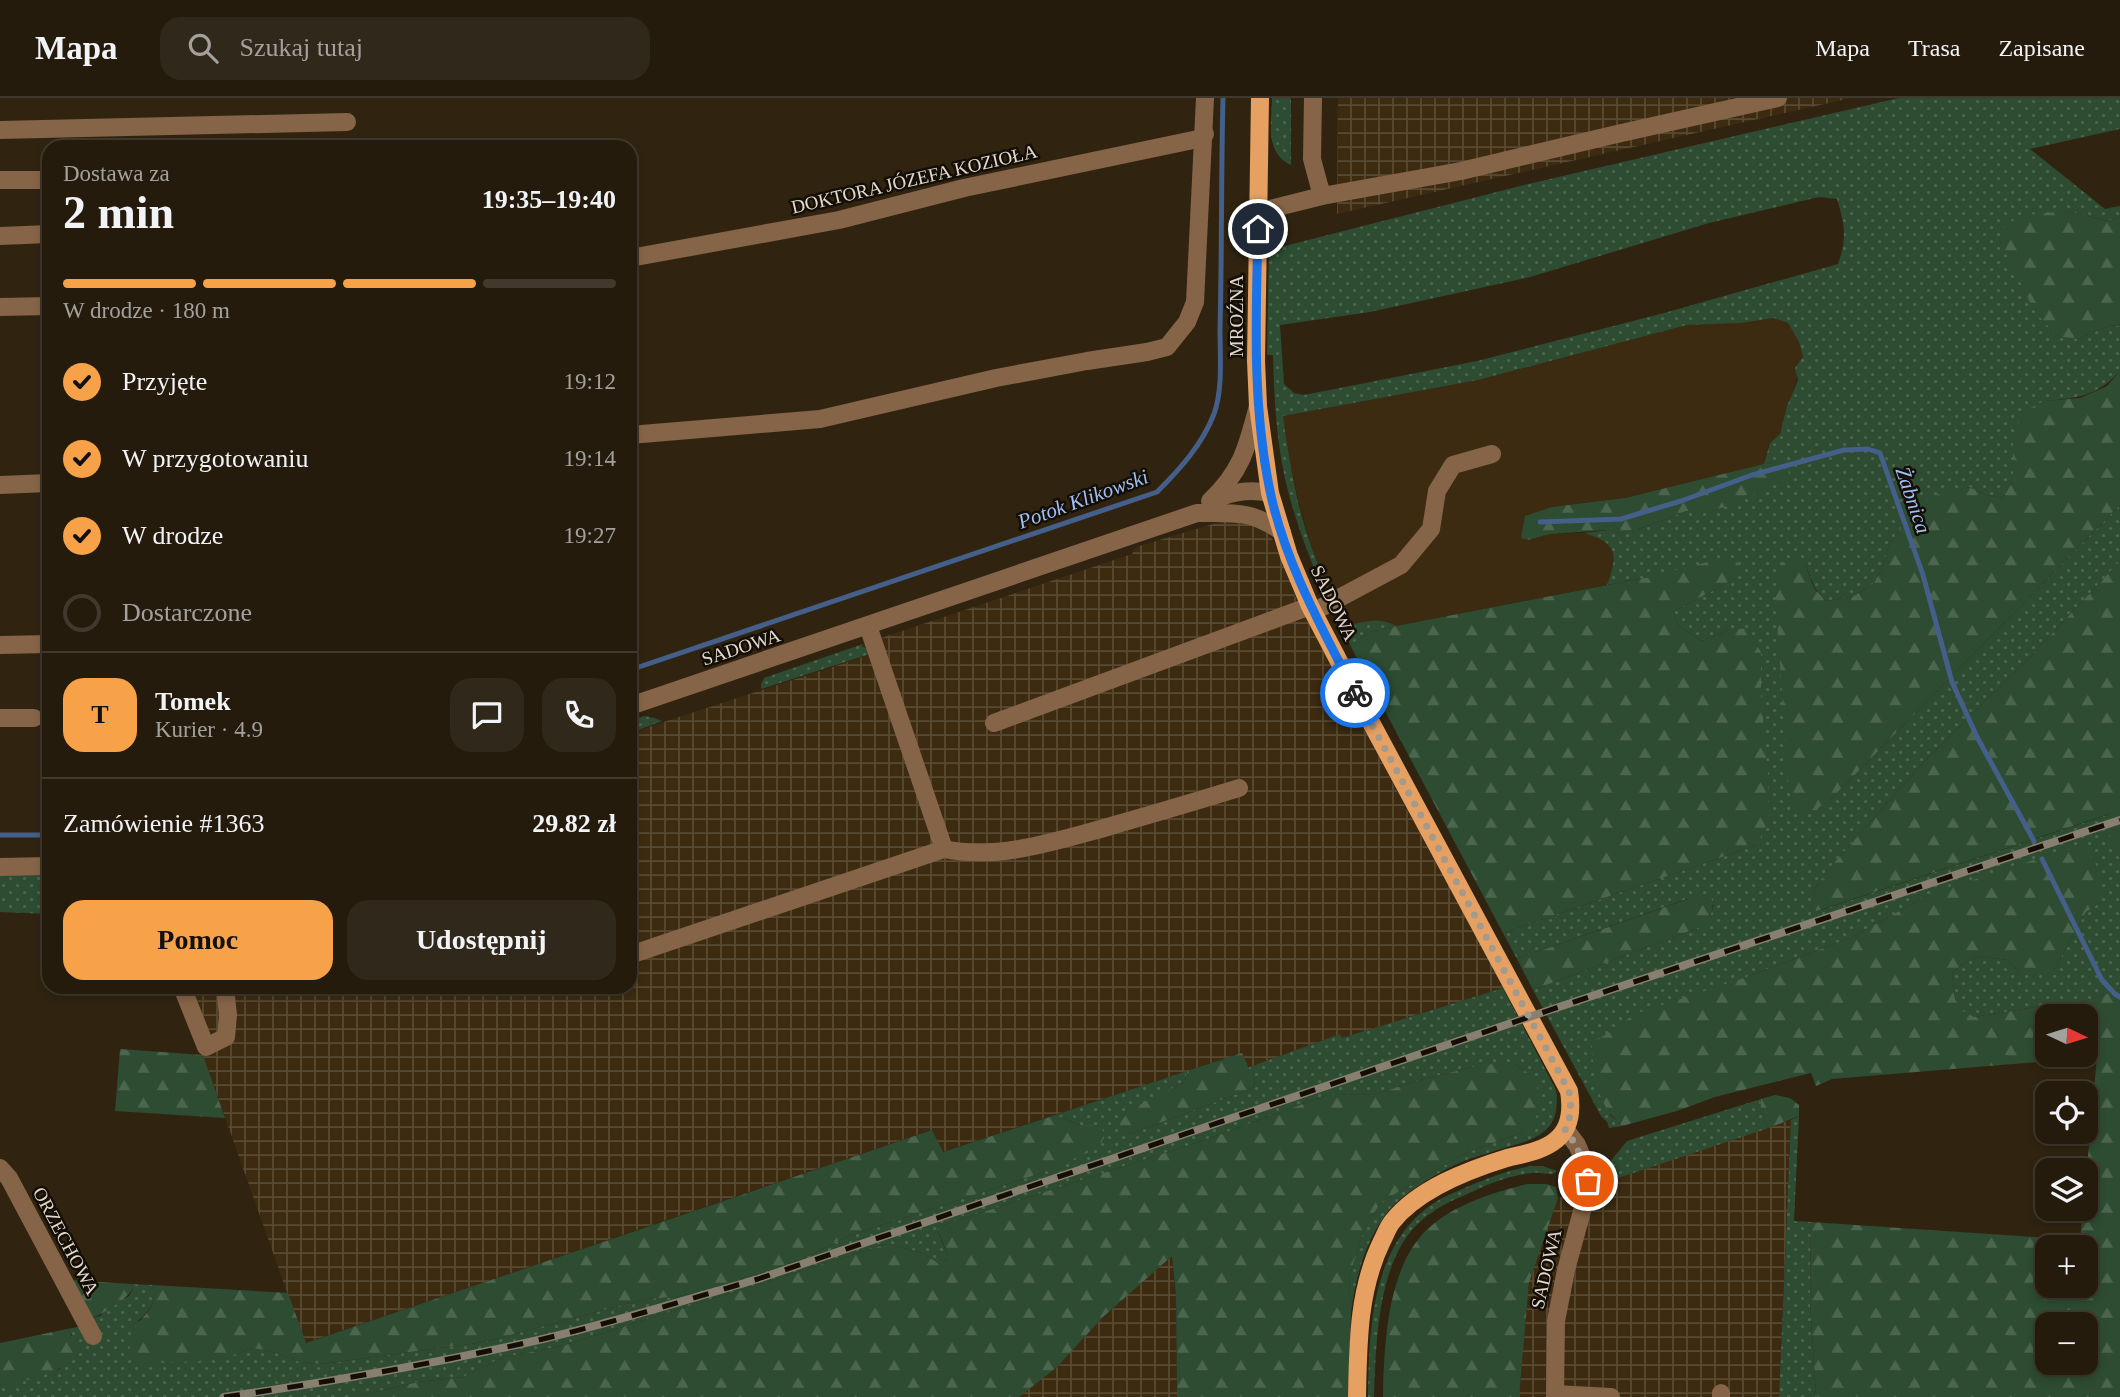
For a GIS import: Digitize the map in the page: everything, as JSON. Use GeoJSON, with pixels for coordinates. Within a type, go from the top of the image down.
{"type":"FeatureCollection","features":[{"type":"Feature","properties":{"kind":"main road","name":"MROŹNA"},"geometry":{"type":"LineString","coordinates":[[1260,98],[1256,361],[1258,406],[1270,493],[1282,532]]}},
{"type":"Feature","properties":{"kind":"main road","name":"SADOWA"},"geometry":{"type":"LineString","coordinates":[[1282,532],[1289,556],[1312,609],[1461,893],[1569,1091],[1572,1106],[1565,1129]]}},
{"type":"Feature","properties":{"kind":"main road"},"geometry":{"type":"LineString","coordinates":[[1357,1397],[1359,1326],[1366,1287],[1376,1252],[1391,1223],[1433,1188],[1463,1172],[1535,1151],[1555,1141],[1565,1129]]}},
{"type":"Feature","properties":{"kind":"street"},"geometry":{"type":"LineString","coordinates":[[637,434],[820,419],[996,378],[1167,347],[1187,322],[1195,302],[1205,98]]}},
{"type":"Feature","properties":{"kind":"street"},"geometry":{"type":"LineString","coordinates":[[1312,98],[1312,159],[1322,196]]}},
{"type":"Feature","properties":{"kind":"street"},"geometry":{"type":"LineString","coordinates":[[1258,212],[1322,196],[1461,171],[1778,98]]}},
{"type":"Feature","properties":{"kind":"street"},"geometry":{"type":"LineString","coordinates":[[0,130],[347,122]]}},
{"type":"Feature","properties":{"kind":"street","name":"DOKTORA JÓZEFA KOZIOŁA"},"geometry":{"type":"LineString","coordinates":[[637,257],[839,220],[1017,176],[1198,139],[1205,134]]}},
{"type":"Feature","properties":{"kind":"street"},"geometry":{"type":"LineString","coordinates":[[0,180],[42,180]]}},
{"type":"Feature","properties":{"kind":"street"},"geometry":{"type":"LineString","coordinates":[[0,236],[42,234]]}},
{"type":"Feature","properties":{"kind":"street"},"geometry":{"type":"LineString","coordinates":[[0,307],[42,306]]}},
{"type":"Feature","properties":{"kind":"street"},"geometry":{"type":"LineString","coordinates":[[1197,513],[1235,472],[1246,450],[1258,406]]}},
{"type":"Feature","properties":{"kind":"street"},"geometry":{"type":"LineString","coordinates":[[994,723],[1312,609],[1401,565],[1431,529],[1437,491],[1453,466],[1492,454]]}},
{"type":"Feature","properties":{"kind":"street"},"geometry":{"type":"LineString","coordinates":[[0,485],[42,483]]}},
{"type":"Feature","properties":{"kind":"street"},"geometry":{"type":"LineString","coordinates":[[1210,501],[1231,492],[1270,493]]}},
{"type":"Feature","properties":{"kind":"street"},"geometry":{"type":"LineString","coordinates":[[1243,513],[1261,503],[1270,493]]}},
{"type":"Feature","properties":{"kind":"street","name":"SADOWA"},"geometry":{"type":"LineString","coordinates":[[637,704],[1197,513],[1243,513],[1265,520],[1282,532]]}},
{"type":"Feature","properties":{"kind":"street"},"geometry":{"type":"LineString","coordinates":[[868,626],[944,849]]}},
{"type":"Feature","properties":{"kind":"street"},"geometry":{"type":"LineString","coordinates":[[0,645],[42,644]]}},
{"type":"Feature","properties":{"kind":"street"},"geometry":{"type":"LineString","coordinates":[[0,718],[34,718]]}},
{"type":"Feature","properties":{"kind":"street"},"geometry":{"type":"LineString","coordinates":[[637,952],[944,849],[963,853],[1004,851],[1055,842],[1239,788]]}},
{"type":"Feature","properties":{"kind":"street"},"geometry":{"type":"LineString","coordinates":[[0,867],[42,866]]}},
{"type":"Feature","properties":{"kind":"street"},"geometry":{"type":"LineString","coordinates":[[185,994],[206,1047],[226,1037],[228,1015],[226,994]]}},
{"type":"Feature","properties":{"kind":"street","name":"SADOWA"},"geometry":{"type":"LineString","coordinates":[[1555,1395],[1556,1321],[1566,1270],[1588,1189],[1584,1161],[1577,1145],[1565,1129]]}},
{"type":"Feature","properties":{"kind":"street","name":"ORZECHOWA"},"geometry":{"type":"LineString","coordinates":[[0,1168],[9,1178],[93,1336]]}},
{"type":"Feature","properties":{"kind":"street"},"geometry":{"type":"LineString","coordinates":[[1555,1395],[1611,1397]]}},
{"type":"Feature","properties":{"kind":"shaded area"},"geometry":{"type":"Polygon","coordinates":[[[1338,98],[1851,98],[1337,214],[1338,98]]]}},
{"type":"Feature","properties":{"kind":"shaded area"},"geometry":{"type":"Polygon","coordinates":[[[1774,318],[1788,323],[1799,342],[1803,357],[1780,434],[1770,443],[1764,464],[1625,498],[1552,507],[1521,538],[1528,540],[1550,534],[1584,533],[1603,538],[1612,548],[1614,564],[1607,585],[1396,626],[1389,622],[1374,621],[1353,624],[1343,612],[1314,558],[1288,460],[1282,416],[1478,380],[1687,325],[1741,323],[1774,318]]]}},
{"type":"Feature","properties":{"kind":"shaded area"},"geometry":{"type":"Polygon","coordinates":[[[1239,519],[1265,530],[1278,546],[1295,596],[1402,801],[1472,925],[1503,988],[1342,1038],[1340,1034],[1247,1068],[1242,1053],[942,1152],[931,1130],[305,1343],[203,1055],[211,1053],[189,994],[637,994],[637,731],[869,655],[868,650],[860,645],[1132,554],[1136,547],[1223,521],[1239,519]]]}},
{"type":"Feature","properties":{"kind":"shaded area"},"geometry":{"type":"Polygon","coordinates":[[[1791,1120],[1779,1397],[1519,1397],[1529,1283],[1558,1198],[1791,1120]]]}},
{"type":"Feature","properties":{"kind":"shaded area"},"geometry":{"type":"Polygon","coordinates":[[[1172,1256],[1176,1296],[1177,1397],[1015,1397],[1056,1368],[1103,1317],[1172,1256]]]}},
{"type":"Feature","properties":{"kind":"green space"},"geometry":{"type":"Polygon","coordinates":[[[1272,98],[1291,98],[1291,165],[1282,160],[1273,145],[1272,98]]]}},
{"type":"Feature","properties":{"kind":"green space"},"geometry":{"type":"Polygon","coordinates":[[[1899,98],[2120,98],[2120,129],[2030,149],[2105,209],[2120,206],[2120,217],[2108,221],[2067,211],[1999,240],[2078,339],[2111,325],[2120,326],[2120,371],[2103,386],[2085,395],[2044,401],[2013,441],[2013,479],[2002,498],[1969,487],[1915,507],[1889,545],[1883,567],[1874,583],[1854,596],[1826,601],[1815,588],[1805,564],[1831,799],[2120,505],[2120,561],[2033,654],[1921,765],[1826,872],[1812,893],[1818,911],[2110,814],[2114,831],[2107,841],[2120,857],[2120,989],[2076,1004],[2035,1004],[2035,1007],[1974,1017],[1961,1011],[1955,999],[1952,974],[1962,964],[1980,956],[2007,960],[2019,972],[2055,968],[2086,912],[2101,902],[1930,894],[1850,938],[1747,977],[1610,1115],[1622,1126],[1609,1128],[1533,990],[1700,927],[1710,916],[1714,905],[1687,899],[1517,959],[1503,933],[1757,845],[1761,652],[1747,629],[1726,631],[1701,641],[1679,626],[1673,612],[1736,578],[1649,577],[1607,585],[1613,565],[1612,551],[1603,541],[1584,533],[1608,530],[1620,533],[1645,527],[1686,511],[1711,511],[1782,481],[1776,461],[1764,464],[1770,443],[1780,434],[1787,406],[1798,380],[1795,368],[1803,357],[1799,342],[1788,323],[1774,318],[1741,323],[1687,325],[1478,380],[1283,416],[1299,505],[1312,549],[1330,591],[1326,597],[1302,536],[1281,459],[1273,355],[1267,355],[1269,250],[1524,185],[1899,98]],[[1819,197],[1709,223],[1530,277],[1370,312],[1280,325],[1284,384],[1294,393],[1304,395],[1477,361],[1664,313],[1838,264],[1843,247],[1842,216],[1837,199],[1819,197]]]}},
{"type":"Feature","properties":{"kind":"green space"},"geometry":{"type":"Polygon","coordinates":[[[2067,211],[2108,221],[2120,217],[2120,326],[2111,325],[2078,339],[2056,336],[2034,310],[1999,240],[2006,224],[2026,215],[2067,211]]]}},
{"type":"Feature","properties":{"kind":"green space"},"geometry":{"type":"Polygon","coordinates":[[[2120,371],[2120,505],[1831,799],[1809,814],[1795,811],[1788,783],[1776,606],[1776,575],[1784,561],[1795,558],[1805,564],[1814,588],[1826,601],[1854,596],[1874,583],[1883,567],[1889,545],[1915,507],[1938,494],[1969,487],[2002,498],[2013,479],[2013,441],[2022,412],[2044,401],[2080,398],[2107,386],[2120,371]]]}},
{"type":"Feature","properties":{"kind":"green space"},"geometry":{"type":"Polygon","coordinates":[[[1776,461],[1786,462],[1789,473],[1782,481],[1734,504],[1711,511],[1686,511],[1645,527],[1620,533],[1608,530],[1550,534],[1528,540],[1521,538],[1525,516],[1552,507],[1625,498],[1776,461]]]}},
{"type":"Feature","properties":{"kind":"green space"},"geometry":{"type":"Polygon","coordinates":[[[1727,557],[1736,559],[1740,568],[1736,578],[1673,612],[1679,626],[1701,641],[1726,631],[1747,628],[1761,652],[1769,819],[1757,845],[1503,933],[1350,645],[1370,632],[1649,577],[1727,557]]]}},
{"type":"Feature","properties":{"kind":"green space"},"geometry":{"type":"Polygon","coordinates":[[[2120,561],[2120,857],[2106,841],[2114,831],[2109,814],[1817,911],[1810,904],[1812,893],[1826,872],[1921,765],[2033,654],[2120,561]]]}},
{"type":"Feature","properties":{"kind":"green space"},"geometry":{"type":"Polygon","coordinates":[[[1339,611],[1353,624],[1381,621],[1396,626],[1370,632],[1350,645],[1335,615],[1339,611]]]}},
{"type":"Feature","properties":{"kind":"green space"},"geometry":{"type":"Polygon","coordinates":[[[860,645],[870,654],[761,689],[764,678],[860,645]]]}},
{"type":"Feature","properties":{"kind":"green space"},"geometry":{"type":"Polygon","coordinates":[[[644,716],[662,721],[637,730],[637,718],[644,716]]]}},
{"type":"Feature","properties":{"kind":"green space"},"geometry":{"type":"Polygon","coordinates":[[[2083,848],[2094,861],[2102,878],[2101,902],[2086,912],[2055,968],[2033,977],[2019,972],[2007,960],[1980,956],[1962,964],[1952,974],[1955,999],[1961,1010],[1974,1017],[2035,1007],[2035,1062],[1832,1079],[1816,1086],[1811,1073],[1715,1097],[1622,1126],[1607,1108],[1598,1089],[1592,1044],[1635,1014],[1747,977],[1850,938],[1930,894],[2064,850],[2083,848]]]}},
{"type":"Feature","properties":{"kind":"green space"},"geometry":{"type":"Polygon","coordinates":[[[0,875],[42,875],[42,914],[0,912],[0,875]]]}},
{"type":"Feature","properties":{"kind":"green space"},"geometry":{"type":"Polygon","coordinates":[[[1711,897],[1713,906],[1709,917],[1700,927],[1533,990],[1517,959],[1688,899],[1711,897]]]}},
{"type":"Feature","properties":{"kind":"green space"},"geometry":{"type":"Polygon","coordinates":[[[1503,988],[1556,1090],[1554,1119],[1547,1129],[1537,1136],[1457,1164],[1421,1184],[1396,1203],[1374,1232],[1368,1245],[1359,1271],[1351,1312],[1349,1278],[1364,1229],[1381,1202],[1468,1152],[1524,1132],[1531,1075],[1515,1064],[1473,1067],[1376,1094],[1327,1095],[1205,1140],[937,1227],[948,1259],[939,1264],[923,1253],[887,1244],[562,1346],[504,1357],[463,1377],[418,1382],[354,1397],[0,1397],[0,1386],[60,1369],[72,1335],[67,1329],[83,1326],[89,1319],[100,1316],[129,1296],[133,1289],[131,1284],[153,1285],[152,1305],[138,1321],[237,1354],[252,1348],[270,1351],[300,1362],[322,1364],[484,1342],[645,1299],[706,1291],[800,1260],[846,1237],[1044,1172],[1093,1125],[1080,1125],[1055,1115],[1187,1071],[1185,1081],[1172,1089],[1130,1134],[1253,1088],[1255,1082],[1247,1068],[1340,1034],[1342,1038],[1503,988]]]}},
{"type":"Feature","properties":{"kind":"green space"},"geometry":{"type":"Polygon","coordinates":[[[2120,989],[2120,1397],[1816,1397],[1810,1302],[1811,1222],[2035,1237],[2035,1298],[2098,1298],[2098,1235],[2080,1235],[2082,1221],[2098,1221],[2098,1158],[2088,1158],[2089,1144],[2098,1144],[2098,1081],[2095,1081],[2098,1068],[2098,1004],[2076,1004],[2120,989]]]}},
{"type":"Feature","properties":{"kind":"green space"},"geometry":{"type":"Polygon","coordinates":[[[120,1049],[203,1055],[225,1118],[115,1111],[120,1049]]]}},
{"type":"Feature","properties":{"kind":"green space"},"geometry":{"type":"Polygon","coordinates":[[[1242,1053],[1255,1082],[1253,1088],[1130,1134],[1118,1135],[1119,1125],[1133,1109],[1185,1081],[1187,1071],[1242,1053]]]}},
{"type":"Feature","properties":{"kind":"green space"},"geometry":{"type":"Polygon","coordinates":[[[1499,1063],[1515,1064],[1531,1075],[1537,1085],[1536,1119],[1524,1132],[1468,1152],[1381,1202],[1364,1229],[1349,1278],[1351,1312],[1348,1397],[1177,1397],[1176,1296],[1172,1256],[1103,1317],[1056,1368],[1019,1397],[354,1397],[418,1382],[463,1377],[504,1357],[562,1346],[887,1244],[923,1253],[939,1264],[948,1259],[937,1227],[1205,1140],[1327,1095],[1376,1094],[1423,1079],[1499,1063]]]}},
{"type":"Feature","properties":{"kind":"green space"},"geometry":{"type":"Polygon","coordinates":[[[1775,1095],[1790,1098],[1799,1105],[1799,1116],[1769,1128],[1762,1114],[1761,1099],[1775,1095]]]}},
{"type":"Feature","properties":{"kind":"green space"},"geometry":{"type":"Polygon","coordinates":[[[1761,1099],[1762,1114],[1769,1128],[1597,1185],[1601,1169],[1627,1141],[1761,1099]]]}},
{"type":"Feature","properties":{"kind":"green space"},"geometry":{"type":"Polygon","coordinates":[[[1055,1115],[1103,1130],[1104,1138],[1098,1148],[1044,1172],[846,1237],[800,1260],[706,1291],[645,1299],[484,1342],[322,1364],[300,1362],[270,1351],[252,1348],[202,1361],[140,1364],[132,1360],[129,1342],[131,1333],[153,1303],[153,1285],[288,1293],[306,1343],[932,1130],[943,1152],[1055,1115]]]}},
{"type":"Feature","properties":{"kind":"green space"},"geometry":{"type":"Polygon","coordinates":[[[1799,1116],[1794,1221],[1811,1222],[1810,1302],[1816,1397],[1779,1397],[1791,1120],[1799,1116]]]}},
{"type":"Feature","properties":{"kind":"green space"},"geometry":{"type":"Polygon","coordinates":[[[1531,1166],[1557,1171],[1553,1174],[1523,1174],[1506,1178],[1443,1205],[1423,1219],[1400,1247],[1385,1288],[1378,1333],[1374,1397],[1368,1397],[1370,1345],[1377,1292],[1396,1243],[1411,1223],[1431,1205],[1492,1177],[1531,1166]]]}},
{"type":"Feature","properties":{"kind":"green space"},"geometry":{"type":"Polygon","coordinates":[[[1527,1184],[1556,1187],[1558,1198],[1529,1283],[1519,1397],[1383,1397],[1386,1334],[1390,1312],[1394,1291],[1410,1252],[1431,1226],[1456,1209],[1527,1184]]]}},
{"type":"Feature","properties":{"kind":"green space"},"geometry":{"type":"Polygon","coordinates":[[[70,1280],[131,1284],[133,1288],[126,1297],[89,1319],[70,1280]]]}},
{"type":"Feature","properties":{"kind":"green space"},"geometry":{"type":"Polygon","coordinates":[[[67,1329],[75,1343],[74,1354],[67,1363],[41,1376],[0,1386],[0,1343],[67,1329]]]}},
{"type":"Feature","properties":{"kind":"waterway","name":"Potok Klikowski"},"geometry":{"type":"LineString","coordinates":[[637,668],[1157,492],[1197,446],[1214,414],[1219,394],[1223,98]]}},
{"type":"Feature","properties":{"kind":"waterway","name":"Żabnica"},"geometry":{"type":"LineString","coordinates":[[1540,522],[1621,519],[1752,475],[1844,450],[1868,449],[1880,453],[1923,575],[1952,682],[1977,737],[2034,841]]}},
{"type":"Feature","properties":{"kind":"waterway","name":"Potok Klikowski"},"geometry":{"type":"LineString","coordinates":[[0,835],[42,835]]}},
{"type":"Feature","properties":{"kind":"waterway","name":"Żabnica"},"geometry":{"type":"LineString","coordinates":[[2042,859],[2102,980],[2120,997]]}},
{"type":"Feature","properties":{"kind":"railway"},"geometry":{"type":"LineString","coordinates":[[224,1397],[384,1371],[543,1339],[758,1279],[2120,820]]}},
{"type":"Feature","properties":{"kind":"way so far"},"geometry":{"type":"LineString","coordinates":[[1355,693],[1569,1091],[1572,1106],[1565,1129],[1577,1145],[1588,1181]]}},
{"type":"Feature","properties":{"kind":"route"},"geometry":{"type":"LineString","coordinates":[[1258,229],[1258,406],[1270,493],[1289,556],[1310,606],[1355,693]]}}]}
